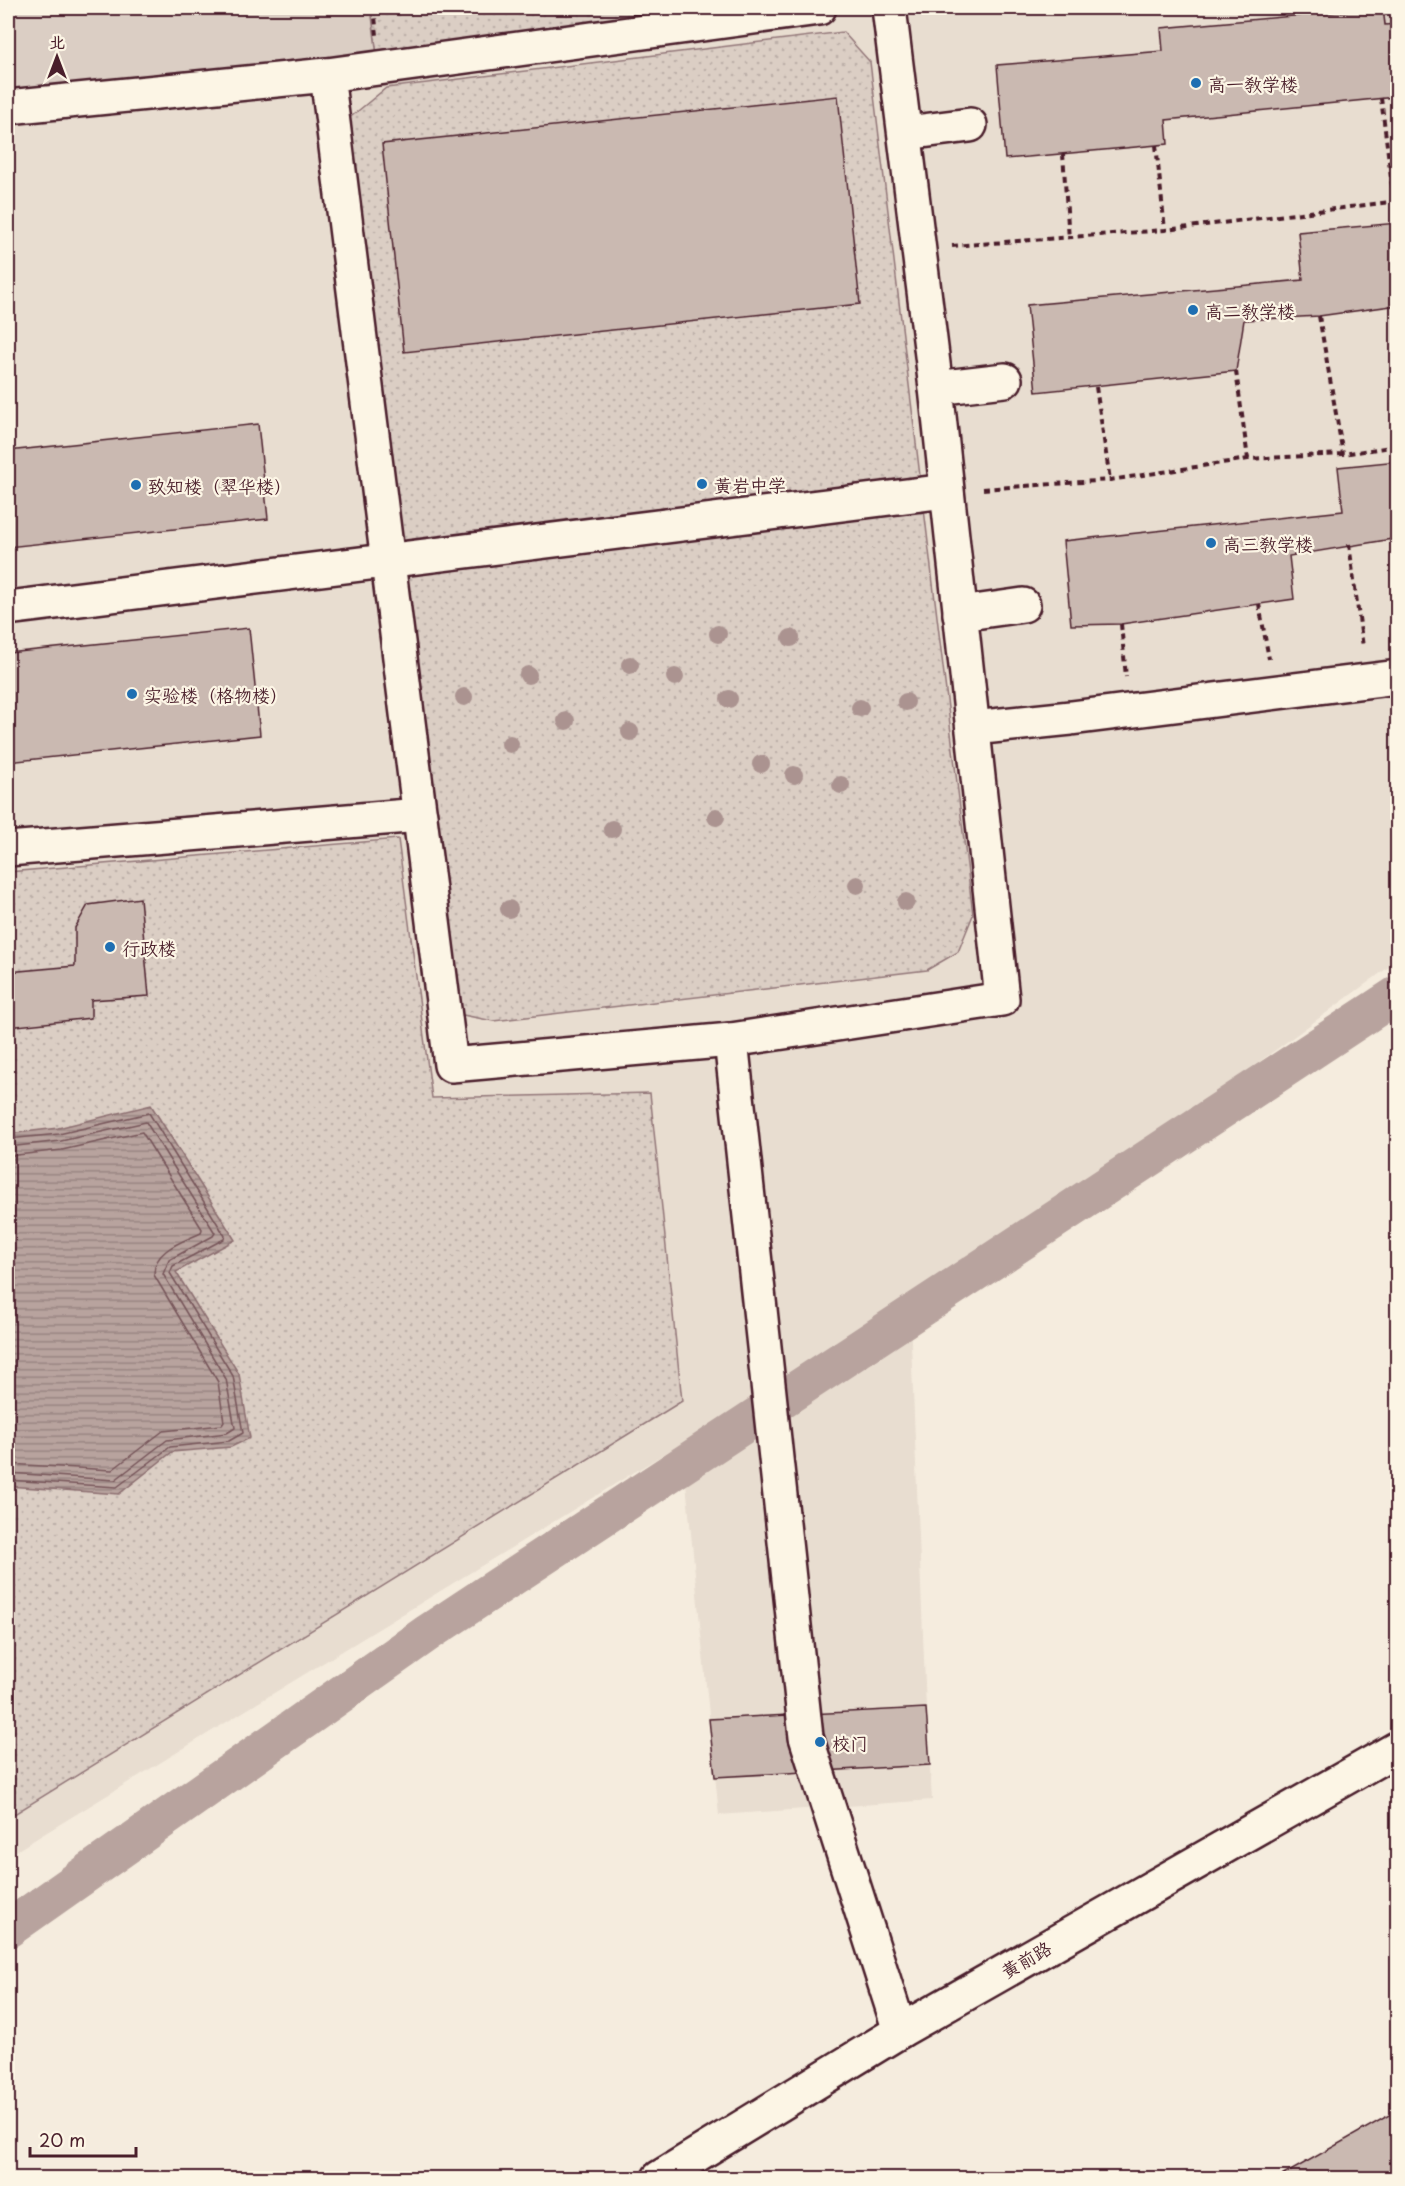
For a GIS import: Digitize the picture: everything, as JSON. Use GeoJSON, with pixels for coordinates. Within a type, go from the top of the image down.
{"type":"FeatureCollection","features":[{"type":"Feature","properties":{"kind":"street"},"geometry":{"type":"LineString","coordinates":[[8,107],[327,75],[755,11],[819,8]]}},
{"type":"Feature","properties":{"kind":"street"},"geometry":{"type":"LineString","coordinates":[[327,75],[390,560],[451,1065],[731,1040],[1002,999],[936,388],[890,8]]}},
{"type":"Feature","properties":{"kind":"street"},"geometry":{"type":"LineString","coordinates":[[906,133],[970,125]]}},
{"type":"Feature","properties":{"kind":"street"},"geometry":{"type":"LineString","coordinates":[[936,388],[1005,380]]}},
{"type":"Feature","properties":{"kind":"street"},"geometry":{"type":"LineString","coordinates":[[8,608],[946,492]]}},
{"type":"Feature","properties":{"kind":"street"},"geometry":{"type":"LineString","coordinates":[[960,614],[1023,605]]}},
{"type":"Feature","properties":{"kind":"street"},"geometry":{"type":"LineString","coordinates":[[973,728],[1382,679]]}},
{"type":"Feature","properties":{"kind":"street"},"geometry":{"type":"LineString","coordinates":[[8,849],[420,815]]}},
{"type":"Feature","properties":{"kind":"street"},"geometry":{"type":"LineString","coordinates":[[731,1040],[806,1737],[900,2031]]}},
{"type":"Feature","properties":{"kind":"street","name":"黄前路"},"geometry":{"type":"LineString","coordinates":[[659,2178],[900,2031],[1398,1748]]}},
{"type":"Feature","properties":{"kind":"path"},"geometry":{"type":"LineString","coordinates":[[918,248],[1069,239],[1165,230],[1396,201],[1381,98]]}},
{"type":"Feature","properties":{"kind":"path"},"geometry":{"type":"LineString","coordinates":[[1156,145],[1165,230]]}},
{"type":"Feature","properties":{"kind":"path"},"geometry":{"type":"LineString","coordinates":[[1063,154],[1069,239]]}},
{"type":"Feature","properties":{"kind":"path"},"geometry":{"type":"LineString","coordinates":[[1319,316],[1342,454]]}},
{"type":"Feature","properties":{"kind":"path"},"geometry":{"type":"LineString","coordinates":[[1236,371],[1248,459]]}},
{"type":"Feature","properties":{"kind":"path"},"geometry":{"type":"LineString","coordinates":[[1096,387],[1110,480]]}},
{"type":"Feature","properties":{"kind":"path"},"geometry":{"type":"LineString","coordinates":[[946,492],[1110,480],[1248,459],[1342,454],[1398,446]]}},
{"type":"Feature","properties":{"kind":"path"},"geometry":{"type":"LineString","coordinates":[[1349,544],[1382,679]]}},
{"type":"Feature","properties":{"kind":"path"},"geometry":{"type":"LineString","coordinates":[[1259,604],[1275,693]]}},
{"type":"Feature","properties":{"kind":"path"},"geometry":{"type":"LineString","coordinates":[[1121,624],[1129,711]]}},
{"type":"Feature","properties":{"kind":"shaded area","name":"黄岩中学"},"geometry":{"type":"Polygon","coordinates":[[[8,8],[1397,8],[1397,961],[910,1318],[932,1800],[719,1815],[682,1443],[8,1856],[8,8]]]}},
{"type":"Feature","properties":{"kind":"green space"},"geometry":{"type":"Polygon","coordinates":[[[8,8],[371,8],[378,64],[8,107],[8,8]]]}},
{"type":"Feature","properties":{"kind":"green space"},"geometry":{"type":"Polygon","coordinates":[[[371,8],[755,8],[378,64],[371,8]]]}},
{"type":"Feature","properties":{"kind":"green space"},"geometry":{"type":"Polygon","coordinates":[[[1355,8],[1383,8],[1355,11],[1355,8]]]}},
{"type":"Feature","properties":{"kind":"green space"},"geometry":{"type":"Polygon","coordinates":[[[1383,8],[1397,8],[1397,24],[1385,25],[1383,8]]]}},
{"type":"Feature","properties":{"kind":"green space"},"geometry":{"type":"Polygon","coordinates":[[[843,32],[870,62],[973,915],[958,952],[927,970],[493,1021],[458,1014],[336,129],[386,88],[843,32]]]}},
{"type":"Feature","properties":{"kind":"green space"},"geometry":{"type":"Polygon","coordinates":[[[398,839],[432,1098],[650,1093],[682,1401],[8,1818],[8,872],[398,839]]]}},
{"type":"Feature","properties":{"kind":"water"},"geometry":{"type":"Polygon","coordinates":[[[151,1105],[235,1240],[176,1272],[239,1374],[250,1438],[231,1447],[172,1452],[119,1494],[8,1486],[8,1134],[58,1128],[151,1105]]]}},
{"type":"Feature","properties":{"kind":"building","name":"高一教学楼"},"geometry":{"type":"Polygon","coordinates":[[[1383,8],[1385,25],[1398,24],[1398,69],[1393,69],[1395,97],[1166,120],[1168,144],[1005,159],[997,65],[1163,51],[1161,28],[1383,8]]]}},
{"type":"Feature","properties":{"kind":"building"},"geometry":{"type":"Polygon","coordinates":[[[838,96],[860,304],[404,352],[382,144],[838,96]]]}},
{"type":"Feature","properties":{"kind":"building","name":"高二教学楼"},"geometry":{"type":"Polygon","coordinates":[[[1398,223],[1398,305],[1319,316],[1244,320],[1236,371],[1036,392],[1027,305],[1303,280],[1298,232],[1398,223]]]}},
{"type":"Feature","properties":{"kind":"building","name":"致知楼（翠华楼）"},"geometry":{"type":"Polygon","coordinates":[[[258,424],[268,519],[8,547],[8,451],[258,424]]]}},
{"type":"Feature","properties":{"kind":"building","name":"高三教学楼"},"geometry":{"type":"Polygon","coordinates":[[[1398,461],[1398,538],[1289,556],[1294,599],[1121,624],[1071,625],[1063,541],[1343,511],[1338,467],[1398,461]]]}},
{"type":"Feature","properties":{"kind":"building","name":"实验楼（格物楼）"},"geometry":{"type":"Polygon","coordinates":[[[249,628],[260,735],[8,762],[8,653],[249,628]]]}},
{"type":"Feature","properties":{"kind":"building","name":"行政楼"},"geometry":{"type":"Polygon","coordinates":[[[140,898],[149,996],[91,1000],[91,1018],[8,1027],[8,972],[75,966],[75,928],[88,905],[140,898]]]}},
{"type":"Feature","properties":{"kind":"building","name":"校门"},"geometry":{"type":"Polygon","coordinates":[[[926,1708],[930,1765],[715,1777],[709,1719],[926,1708]]]}},
{"type":"Feature","properties":{"kind":"building"},"geometry":{"type":"Polygon","coordinates":[[[1398,2110],[1398,2178],[1278,2178],[1398,2110]]]}},
{"type":"Feature","properties":{"kind":"waterway"},"geometry":{"type":"LineString","coordinates":[[8,1929],[429,1632],[1398,994]]}},
{"type":"Feature","properties":{"kind":"place","name":"高一教学楼"},"geometry":{"type":"Point","coordinates":[1196,83]}},
{"type":"Feature","properties":{"kind":"place","name":"高二教学楼"},"geometry":{"type":"Point","coordinates":[1193,310]}},
{"type":"Feature","properties":{"kind":"place","name":"黄岩中学"},"geometry":{"type":"Point","coordinates":[702,484]}},
{"type":"Feature","properties":{"kind":"place","name":"致知楼（翠华楼）"},"geometry":{"type":"Point","coordinates":[136,485]}},
{"type":"Feature","properties":{"kind":"place","name":"高三教学楼"},"geometry":{"type":"Point","coordinates":[1211,543]}},
{"type":"Feature","properties":{"kind":"place","name":"实验楼（格物楼）"},"geometry":{"type":"Point","coordinates":[132,694]}},
{"type":"Feature","properties":{"kind":"place","name":"行政楼"},"geometry":{"type":"Point","coordinates":[110,947]}},
{"type":"Feature","properties":{"kind":"place","name":"校门"},"geometry":{"type":"Point","coordinates":[820,1742]}}]}
